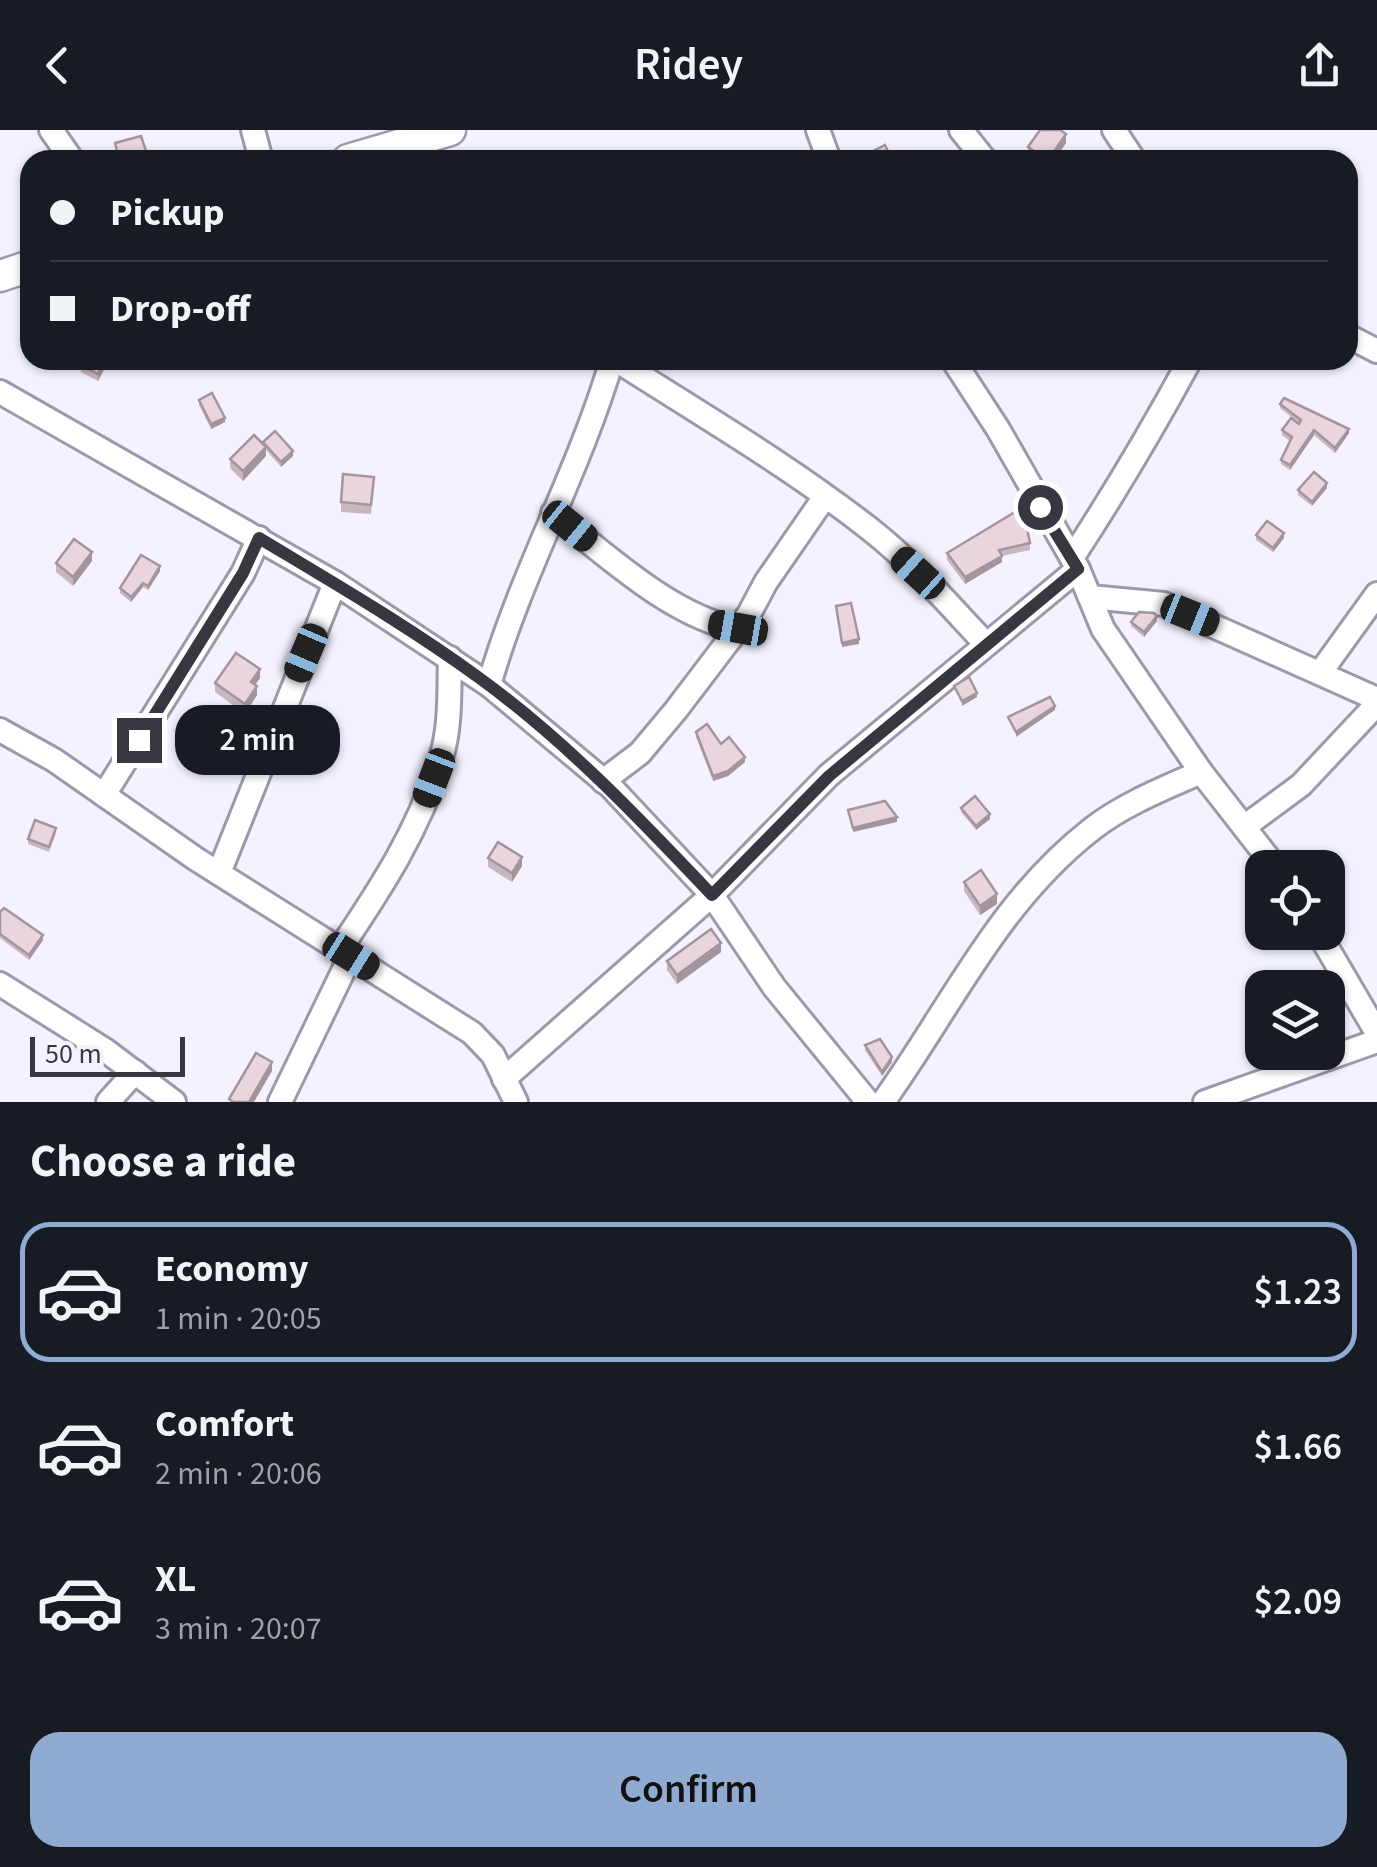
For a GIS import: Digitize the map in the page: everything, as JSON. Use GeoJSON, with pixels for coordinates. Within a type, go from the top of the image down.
{"type":"FeatureCollection","features":[{"type":"Feature","properties":{"kind":"street"},"geometry":{"type":"LineString","coordinates":[[382,150],[450,130]]}},
{"type":"Feature","properties":{"kind":"street"},"geometry":{"type":"LineString","coordinates":[[961,130],[977,150]]}},
{"type":"Feature","properties":{"kind":"street"},"geometry":{"type":"LineString","coordinates":[[489,685],[506,626],[595,419],[611,370]]}},
{"type":"Feature","properties":{"kind":"street"},"geometry":{"type":"LineString","coordinates":[[630,370],[734,433],[871,530],[985,643]]}},
{"type":"Feature","properties":{"kind":"street"},"geometry":{"type":"LineString","coordinates":[[960,370],[1075,564],[1103,629],[1202,772],[1262,850]]}},
{"type":"Feature","properties":{"kind":"street"},"geometry":{"type":"LineString","coordinates":[[0,730],[54,760],[219,873],[472,1033],[493,1056],[505,1092],[712,895],[829,776],[1075,564],[1184,370]]}},
{"type":"Feature","properties":{"kind":"street"},"geometry":{"type":"LineString","coordinates":[[0,392],[335,583],[489,685],[603,781],[712,895],[774,988],[868,1102]]}},
{"type":"Feature","properties":{"kind":"street"},"geometry":{"type":"LineString","coordinates":[[603,781],[640,753],[738,628],[824,498]]}},
{"type":"Feature","properties":{"kind":"street"},"geometry":{"type":"LineString","coordinates":[[553,513],[676,604],[714,624],[738,628]]}},
{"type":"Feature","properties":{"kind":"street"},"geometry":{"type":"LineString","coordinates":[[104,795],[235,586],[259,538]]}},
{"type":"Feature","properties":{"kind":"street"},"geometry":{"type":"LineString","coordinates":[[219,873],[335,583]]}},
{"type":"Feature","properties":{"kind":"street"},"geometry":{"type":"LineString","coordinates":[[1320,673],[1377,594]]}},
{"type":"Feature","properties":{"kind":"street"},"geometry":{"type":"LineString","coordinates":[[1090,597],[1164,604],[1377,701],[1300,785],[1244,827]]}},
{"type":"Feature","properties":{"kind":"street"},"geometry":{"type":"LineString","coordinates":[[280,1102],[345,952],[392,872],[442,756],[450,658]]}},
{"type":"Feature","properties":{"kind":"street"},"geometry":{"type":"LineString","coordinates":[[883,1102],[925,1044],[970,964],[1008,912],[1044,874],[1094,827],[1202,772]]}},
{"type":"Feature","properties":{"kind":"street"},"geometry":{"type":"LineString","coordinates":[[1329,950],[1377,1033]]}},
{"type":"Feature","properties":{"kind":"street"},"geometry":{"type":"LineString","coordinates":[[0,984],[174,1102]]}},
{"type":"Feature","properties":{"kind":"street"},"geometry":{"type":"LineString","coordinates":[[1207,1102],[1377,1041]]}},
{"type":"Feature","properties":{"kind":"street"},"geometry":{"type":"LineString","coordinates":[[108,1102],[135,1072]]}},
{"type":"Feature","properties":{"kind":"building"},"geometry":{"type":"Polygon","coordinates":[[[1040,130],[1060,130],[1066,134],[1055,150],[1028,147],[1040,130]]]}},
{"type":"Feature","properties":{"kind":"building"},"geometry":{"type":"Polygon","coordinates":[[[141,136],[146,150],[117,150],[115,143],[141,136]]]}},
{"type":"Feature","properties":{"kind":"building"},"geometry":{"type":"Polygon","coordinates":[[[212,393],[225,418],[211,424],[199,400],[212,393]]]}},
{"type":"Feature","properties":{"kind":"building"},"geometry":{"type":"Polygon","coordinates":[[[1284,398],[1349,429],[1335,448],[1314,430],[1290,465],[1281,460],[1292,437],[1282,430],[1291,418],[1299,424],[1301,420],[1280,404],[1284,398]]]}},
{"type":"Feature","properties":{"kind":"building"},"geometry":{"type":"Polygon","coordinates":[[[275,431],[293,451],[281,462],[263,442],[275,431]]]}},
{"type":"Feature","properties":{"kind":"building"},"geometry":{"type":"Polygon","coordinates":[[[254,435],[266,447],[243,471],[230,459],[254,435]]]}},
{"type":"Feature","properties":{"kind":"building"},"geometry":{"type":"Polygon","coordinates":[[[1314,472],[1327,483],[1312,502],[1298,490],[1314,472]]]}},
{"type":"Feature","properties":{"kind":"building"},"geometry":{"type":"Polygon","coordinates":[[[343,474],[374,477],[371,505],[341,502],[343,474]]]}},
{"type":"Feature","properties":{"kind":"building"},"geometry":{"type":"Polygon","coordinates":[[[1015,512],[1027,528],[1030,543],[999,550],[1002,556],[965,577],[947,553],[1015,512]]]}},
{"type":"Feature","properties":{"kind":"building"},"geometry":{"type":"Polygon","coordinates":[[[1267,521],[1284,533],[1273,548],[1256,535],[1267,521]]]}},
{"type":"Feature","properties":{"kind":"building"},"geometry":{"type":"Polygon","coordinates":[[[74,539],[92,552],[73,577],[56,563],[74,539]]]}},
{"type":"Feature","properties":{"kind":"building"},"geometry":{"type":"Polygon","coordinates":[[[141,555],[160,566],[148,586],[143,583],[131,597],[120,588],[141,555]]]}},
{"type":"Feature","properties":{"kind":"building"},"geometry":{"type":"Polygon","coordinates":[[[851,603],[859,639],[842,643],[836,606],[851,603]]]}},
{"type":"Feature","properties":{"kind":"building"},"geometry":{"type":"Polygon","coordinates":[[[1139,612],[1157,616],[1144,632],[1131,622],[1139,612]]]}},
{"type":"Feature","properties":{"kind":"building"},"geometry":{"type":"Polygon","coordinates":[[[236,653],[260,669],[251,682],[257,686],[245,704],[215,683],[236,653]]]}},
{"type":"Feature","properties":{"kind":"building"},"geometry":{"type":"Polygon","coordinates":[[[969,677],[977,693],[962,701],[954,686],[969,677]]]}},
{"type":"Feature","properties":{"kind":"building"},"geometry":{"type":"Polygon","coordinates":[[[1050,697],[1055,706],[1016,732],[1008,717],[1050,697]]]}},
{"type":"Feature","properties":{"kind":"building"},"geometry":{"type":"Polygon","coordinates":[[[707,724],[721,744],[729,737],[745,757],[728,771],[713,776],[696,732],[707,724]]]}},
{"type":"Feature","properties":{"kind":"building"},"geometry":{"type":"Polygon","coordinates":[[[975,796],[990,814],[976,826],[961,808],[975,796]]]}},
{"type":"Feature","properties":{"kind":"building"},"geometry":{"type":"Polygon","coordinates":[[[885,801],[897,817],[853,828],[848,810],[885,801]]]}},
{"type":"Feature","properties":{"kind":"building"},"geometry":{"type":"Polygon","coordinates":[[[35,820],[56,828],[49,847],[28,839],[35,820]]]}},
{"type":"Feature","properties":{"kind":"building"},"geometry":{"type":"Polygon","coordinates":[[[498,842],[522,857],[512,873],[488,858],[498,842]]]}},
{"type":"Feature","properties":{"kind":"building"},"geometry":{"type":"Polygon","coordinates":[[[981,870],[997,894],[980,906],[964,882],[981,870]]]}},
{"type":"Feature","properties":{"kind":"building"},"geometry":{"type":"Polygon","coordinates":[[[4,908],[43,935],[29,955],[0,934],[0,912],[4,908]]]}},
{"type":"Feature","properties":{"kind":"building"},"geometry":{"type":"Polygon","coordinates":[[[711,929],[721,943],[677,975],[667,961],[711,929]]]}},
{"type":"Feature","properties":{"kind":"building"},"geometry":{"type":"Polygon","coordinates":[[[880,1039],[892,1057],[882,1072],[865,1045],[880,1039]]]}},
{"type":"Feature","properties":{"kind":"building"},"geometry":{"type":"Polygon","coordinates":[[[256,1053],[272,1062],[249,1102],[233,1102],[229,1099],[256,1053]]]}},
{"type":"Feature","properties":{"kind":"route"},"geometry":{"type":"LineString","coordinates":[[139,740],[243,573],[259,538],[335,583],[489,685],[610,786],[712,895],[829,776],[1078,569],[1040,507]]}}]}
